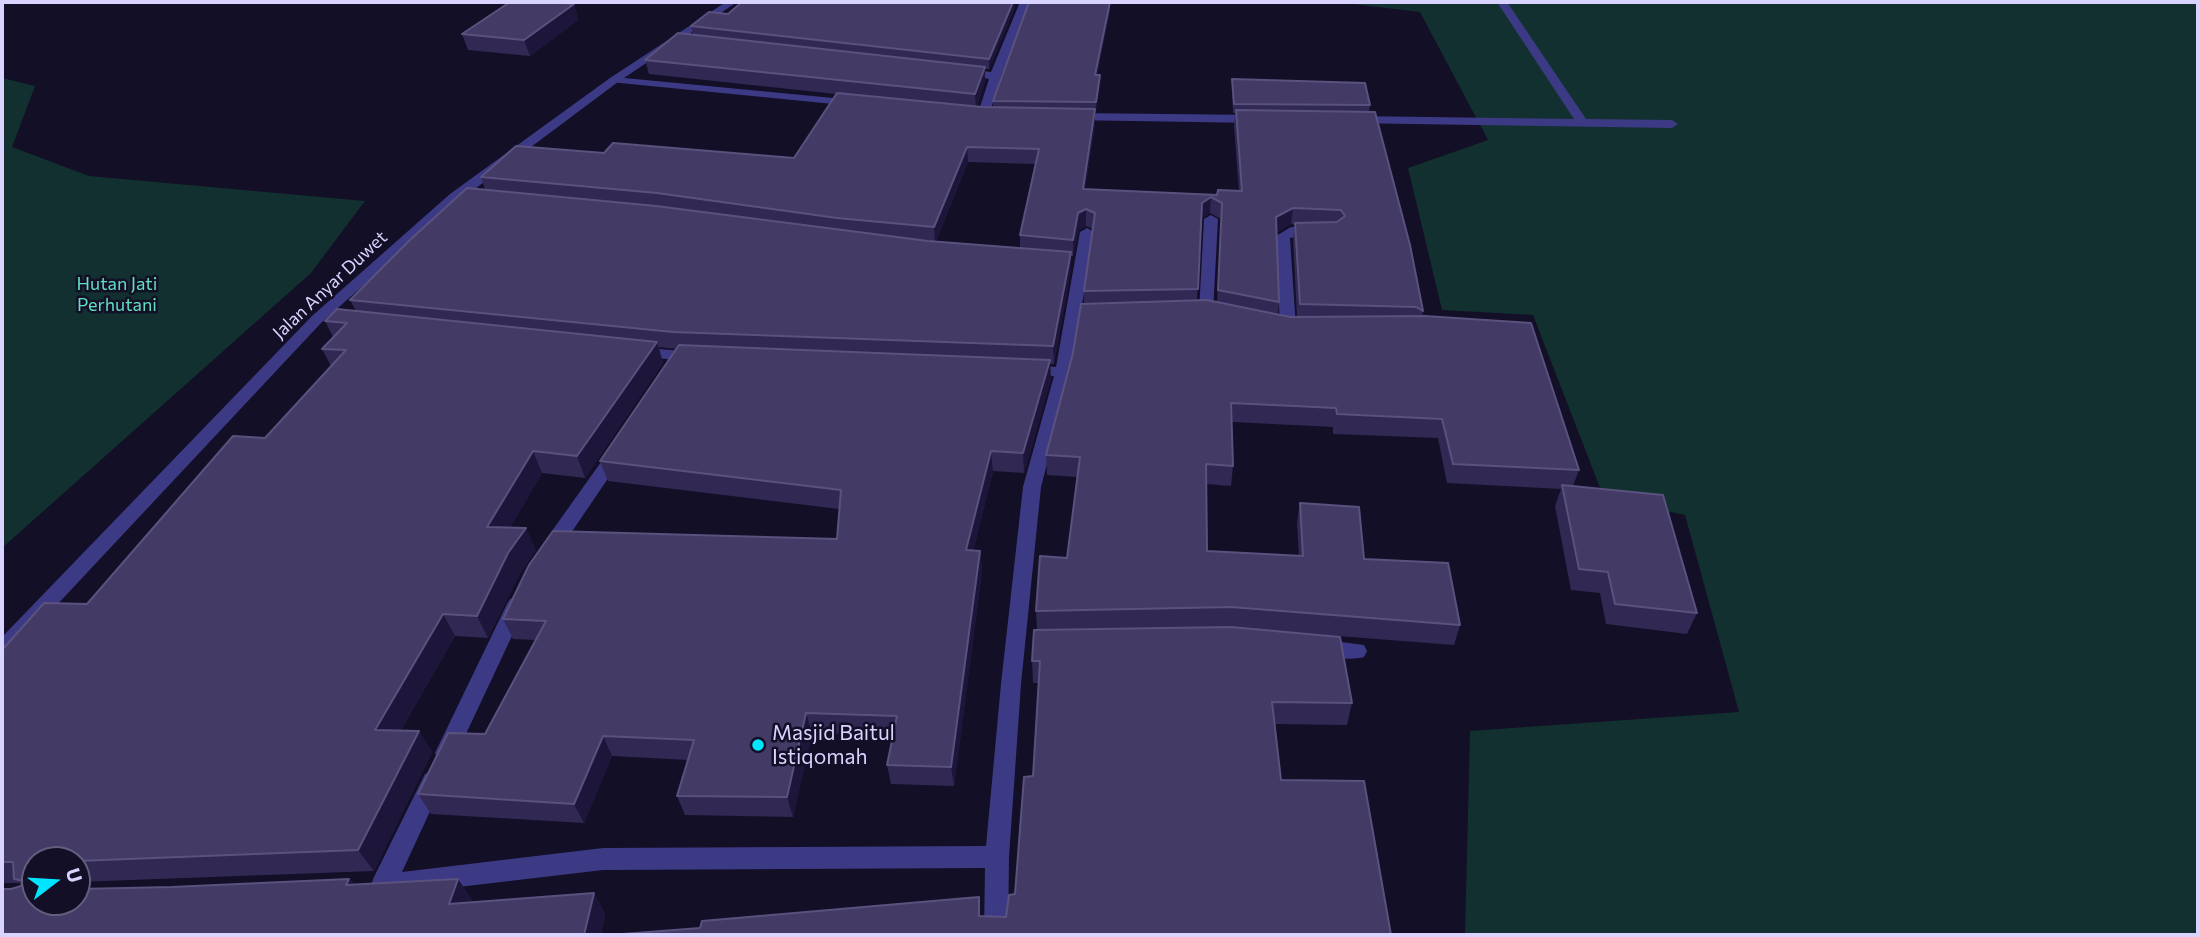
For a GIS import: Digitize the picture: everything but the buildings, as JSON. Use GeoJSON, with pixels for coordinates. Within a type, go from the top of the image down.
{"type":"FeatureCollection","features":[{"type":"Feature","properties":{"kind":"street","name":"Jalan Anyar Duwet"},"geometry":{"type":"LineString","coordinates":[[2,650],[317,319],[455,197],[614,80],[732,2]]}},
{"type":"Feature","properties":{"kind":"street"},"geometry":{"type":"LineString","coordinates":[[983,116],[995,76],[1026,2]]}},
{"type":"Feature","properties":{"kind":"street"},"geometry":{"type":"LineString","coordinates":[[1502,2],[1582,123]]}},
{"type":"Feature","properties":{"kind":"street"},"geometry":{"type":"LineString","coordinates":[[674,40],[701,43]]}},
{"type":"Feature","properties":{"kind":"street"},"geometry":{"type":"LineString","coordinates":[[955,71],[995,76]]}},
{"type":"Feature","properties":{"kind":"street"},"geometry":{"type":"LineString","coordinates":[[614,80],[874,105]]}},
{"type":"Feature","properties":{"kind":"street"},"geometry":{"type":"LineString","coordinates":[[969,114],[1011,116]]}},
{"type":"Feature","properties":{"kind":"street"},"geometry":{"type":"LineString","coordinates":[[1053,116],[1276,119]]}},
{"type":"Feature","properties":{"kind":"street"},"geometry":{"type":"LineString","coordinates":[[1345,120],[1672,124]]}},
{"type":"Feature","properties":{"kind":"street"},"geometry":{"type":"LineString","coordinates":[[455,197],[479,198]]}},
{"type":"Feature","properties":{"kind":"street"},"geometry":{"type":"LineString","coordinates":[[1206,313],[1211,219]]}},
{"type":"Feature","properties":{"kind":"street"},"geometry":{"type":"LineString","coordinates":[[1288,327],[1283,236],[1291,231],[1334,232]]}},
{"type":"Feature","properties":{"kind":"street"},"geometry":{"type":"LineString","coordinates":[[996,935],[997,857],[1015,642],[1032,487],[1081,316],[1076,263],[1087,232]]}},
{"type":"Feature","properties":{"kind":"street"},"geometry":{"type":"LineString","coordinates":[[317,319],[345,322]]}},
{"type":"Feature","properties":{"kind":"street"},"geometry":{"type":"LineString","coordinates":[[623,351],[705,358]]}},
{"type":"Feature","properties":{"kind":"street"},"geometry":{"type":"LineString","coordinates":[[663,380],[678,357]]}},
{"type":"Feature","properties":{"kind":"street"},"geometry":{"type":"LineString","coordinates":[[1010,369],[1063,372]]}},
{"type":"Feature","properties":{"kind":"street"},"geometry":{"type":"LineString","coordinates":[[383,885],[532,576],[626,438]]}},
{"type":"Feature","properties":{"kind":"street"},"geometry":{"type":"LineString","coordinates":[[1015,642],[1042,641]]}},
{"type":"Feature","properties":{"kind":"street"},"geometry":{"type":"LineString","coordinates":[[1293,645],[1357,651]]}},
{"type":"Feature","properties":{"kind":"street"},"geometry":{"type":"LineString","coordinates":[[356,887],[603,859],[997,857]]}},
{"type":"Feature","properties":{"kind":"green space"},"geometry":{"type":"Polygon","coordinates":[[[1336,2],[2198,2],[2198,935],[1465,935],[1470,731],[1739,712],[1685,515],[1604,498],[1533,315],[1442,310],[1408,168],[1488,140],[1420,12],[1336,2]]]}},
{"type":"Feature","properties":{"kind":"green space","name":"Hutan Jati Perhutani"},"geometry":{"type":"Polygon","coordinates":[[[2,78],[35,86],[12,147],[89,176],[365,201],[311,273],[2,548],[2,78]]]}},
{"type":"Feature","properties":{"kind":"place","name":"Masjid Baitul Istiqomah"},"geometry":{"type":"Point","coordinates":[758,745]}}]}
